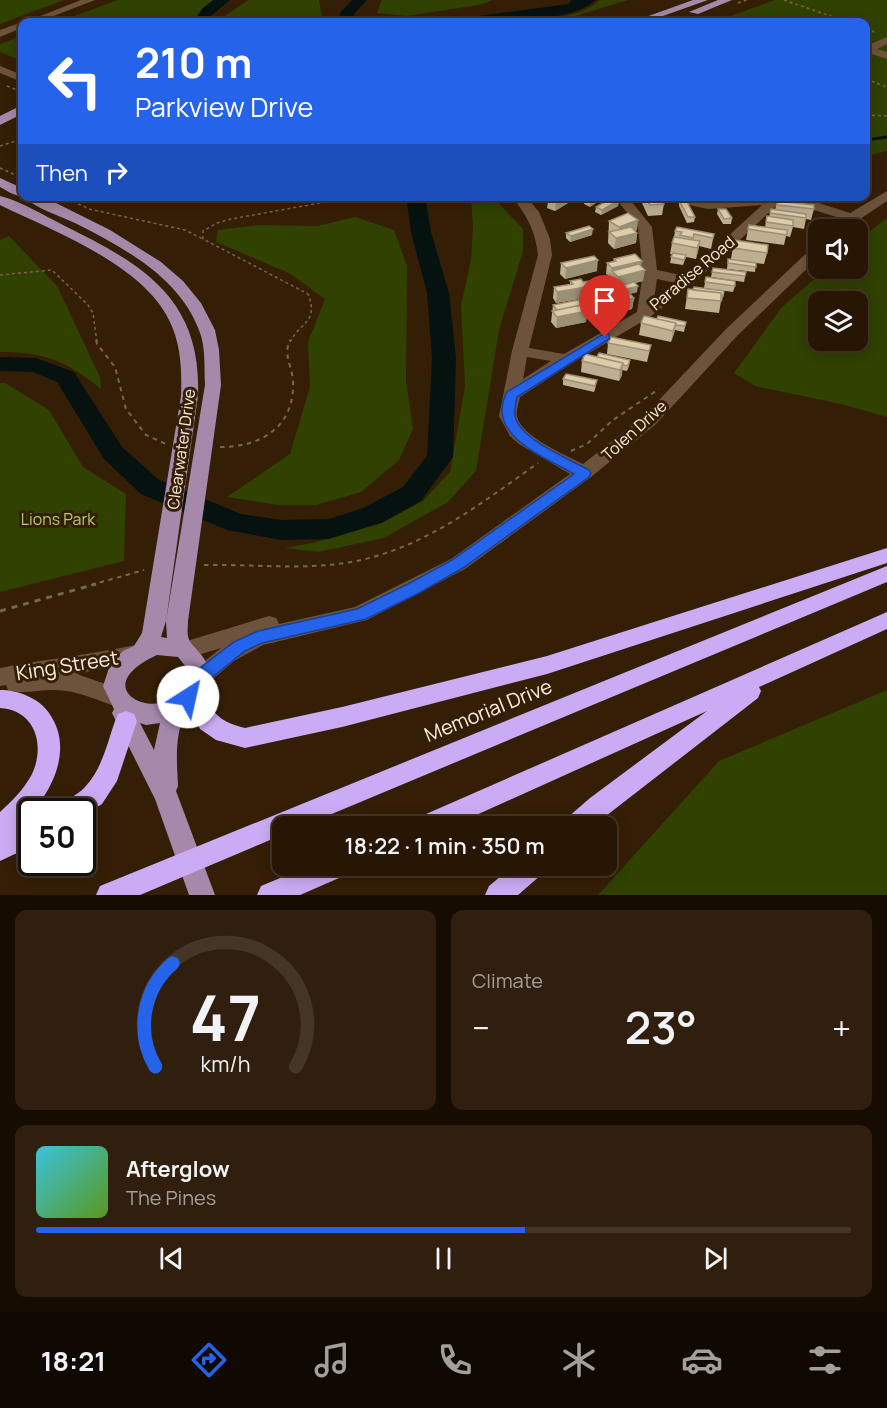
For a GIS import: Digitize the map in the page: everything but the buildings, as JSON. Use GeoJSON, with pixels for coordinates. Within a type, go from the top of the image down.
{"type":"FeatureCollection","features":[{"type":"Feature","properties":{"kind":"highway"},"geometry":{"type":"LineString","coordinates":[[197,682],[197,701],[208,722],[224,733],[245,738],[342,717],[547,664],[887,555]]}},
{"type":"Feature","properties":{"kind":"highway","name":"Memorial Drive"},"geometry":{"type":"LineString","coordinates":[[109,895],[887,574]]}},
{"type":"Feature","properties":{"kind":"highway"},"geometry":{"type":"LineString","coordinates":[[449,816],[887,620]]}},
{"type":"Feature","properties":{"kind":"highway"},"geometry":{"type":"LineString","coordinates":[[589,816],[689,736],[779,670]]}},
{"type":"Feature","properties":{"kind":"highway"},"geometry":{"type":"LineString","coordinates":[[0,699],[22,704],[36,713],[45,723],[50,738],[50,755],[43,774],[28,801],[0,828]]}},
{"type":"Feature","properties":{"kind":"highway"},"geometry":{"type":"LineString","coordinates":[[90,798],[109,773],[121,708]]}},
{"type":"Feature","properties":{"kind":"highway"},"geometry":{"type":"LineString","coordinates":[[0,849],[18,840]]}},
{"type":"Feature","properties":{"kind":"highway"},"geometry":{"type":"LineString","coordinates":[[270,895],[314,876]]}},
{"type":"Feature","properties":{"kind":"highway"},"geometry":{"type":"LineString","coordinates":[[498,895],[520,876]]}},
{"type":"Feature","properties":{"kind":"main road"},"geometry":{"type":"LineString","coordinates":[[649,18],[703,0]]}},
{"type":"Feature","properties":{"kind":"main road"},"geometry":{"type":"LineString","coordinates":[[676,18],[728,0]]}},
{"type":"Feature","properties":{"kind":"main road"},"geometry":{"type":"LineString","coordinates":[[0,121],[18,112]]}},
{"type":"Feature","properties":{"kind":"main road"},"geometry":{"type":"LineString","coordinates":[[0,130],[18,121]]}},
{"type":"Feature","properties":{"kind":"main road"},"geometry":{"type":"LineString","coordinates":[[0,182],[18,191]]}},
{"type":"Feature","properties":{"kind":"main road","name":"Clearwater Drive"},"geometry":{"type":"LineString","coordinates":[[0,200],[128,267],[157,291],[176,316],[184,338],[191,382],[188,408],[155,621],[152,634],[139,652]]}},
{"type":"Feature","properties":{"kind":"main road","name":"Clearwater Drive"},"geometry":{"type":"LineString","coordinates":[[40,201],[111,236],[152,262],[176,283],[197,308],[207,330],[212,374],[209,409],[177,621],[177,636],[184,649]]}},
{"type":"Feature","properties":{"kind":"main road"},"geometry":{"type":"LineString","coordinates":[[121,708],[145,714],[165,712],[178,705],[188,697],[197,682],[197,665],[184,649],[155,646],[139,652],[121,666],[114,687],[121,708],[166,797],[202,895]]}},
{"type":"Feature","properties":{"kind":"main road"},"geometry":{"type":"LineString","coordinates":[[166,797],[164,761],[166,738],[178,705]]}},
{"type":"Feature","properties":{"kind":"street"},"geometry":{"type":"LineString","coordinates":[[41,18],[90,0]]}},
{"type":"Feature","properties":{"kind":"street"},"geometry":{"type":"LineString","coordinates":[[0,34],[18,27]]}},
{"type":"Feature","properties":{"kind":"street"},"geometry":{"type":"LineString","coordinates":[[870,48],[887,40]]}},
{"type":"Feature","properties":{"kind":"street"},"geometry":{"type":"LineString","coordinates":[[870,50],[887,56]]}},
{"type":"Feature","properties":{"kind":"street"},"geometry":{"type":"LineString","coordinates":[[0,69],[18,77]]}},
{"type":"Feature","properties":{"kind":"street"},"geometry":{"type":"LineString","coordinates":[[3,81],[18,85]]}},
{"type":"Feature","properties":{"kind":"street"},"geometry":{"type":"LineString","coordinates":[[814,201],[852,218],[887,195]]}},
{"type":"Feature","properties":{"kind":"street"},"geometry":{"type":"LineString","coordinates":[[522,201],[532,212],[543,239],[545,255],[520,351],[508,416],[516,432],[525,440],[584,473]]}},
{"type":"Feature","properties":{"kind":"street"},"geometry":{"type":"LineString","coordinates":[[624,201],[645,227],[650,273],[644,314]]}},
{"type":"Feature","properties":{"kind":"street"},"geometry":{"type":"LineString","coordinates":[[689,201],[708,205],[762,201]]}},
{"type":"Feature","properties":{"kind":"street","name":"Paradise Road"},"geometry":{"type":"LineString","coordinates":[[511,395],[566,359],[644,314],[688,281],[774,201]]}},
{"type":"Feature","properties":{"kind":"street","name":"Tolen Drive"},"geometry":{"type":"LineString","coordinates":[[197,682],[226,655],[258,638],[360,614],[458,564],[584,473],[650,420],[732,332],[808,259]]}},
{"type":"Feature","properties":{"kind":"street"},"geometry":{"type":"LineString","coordinates":[[650,273],[688,281]]}},
{"type":"Feature","properties":{"kind":"street"},"geometry":{"type":"LineString","coordinates":[[520,351],[566,359]]}},
{"type":"Feature","properties":{"kind":"street","name":"Tolen Drive"},"geometry":{"type":"LineString","coordinates":[[184,649],[272,623],[360,614]]}},
{"type":"Feature","properties":{"kind":"street","name":"King Street"},"geometry":{"type":"LineString","coordinates":[[0,677],[57,666],[85,665],[139,652]]}},
{"type":"Feature","properties":{"kind":"street","name":"King Street"},"geometry":{"type":"LineString","coordinates":[[0,687],[19,682],[70,682],[100,689],[121,708]]}},
{"type":"Feature","properties":{"kind":"path"},"geometry":{"type":"LineString","coordinates":[[784,0],[836,18]]}},
{"type":"Feature","properties":{"kind":"path"},"geometry":{"type":"LineString","coordinates":[[3,81],[18,90]]}},
{"type":"Feature","properties":{"kind":"path"},"geometry":{"type":"LineString","coordinates":[[870,81],[887,87]]}},
{"type":"Feature","properties":{"kind":"path"},"geometry":{"type":"LineString","coordinates":[[870,115],[887,116]]}},
{"type":"Feature","properties":{"kind":"path"},"geometry":{"type":"LineString","coordinates":[[0,146],[18,140]]}},
{"type":"Feature","properties":{"kind":"path"},"geometry":{"type":"LineString","coordinates":[[0,168],[18,176]]}},
{"type":"Feature","properties":{"kind":"path"},"geometry":{"type":"LineString","coordinates":[[73,201],[89,209],[185,230],[308,294],[313,310],[309,321],[288,344],[287,355],[292,369],[293,384],[286,412],[276,429],[253,444],[218,447]]}},
{"type":"Feature","properties":{"kind":"path"},"geometry":{"type":"LineString","coordinates":[[203,238],[203,231],[217,223],[333,201]]}},
{"type":"Feature","properties":{"kind":"path"},"geometry":{"type":"LineString","coordinates":[[0,274],[52,270],[93,313],[97,344],[115,367],[126,409],[146,435],[168,444]]}},
{"type":"Feature","properties":{"kind":"path"},"geometry":{"type":"LineString","coordinates":[[204,565],[346,562],[380,554],[446,526],[541,461]]}},
{"type":"Feature","properties":{"kind":"path"},"geometry":{"type":"LineString","coordinates":[[0,610],[146,569]]}},
{"type":"Feature","properties":{"kind":"green space"},"geometry":{"type":"Polygon","coordinates":[[[0,0],[64,0],[0,24],[0,0]]]}},
{"type":"Feature","properties":{"kind":"green space"},"geometry":{"type":"Polygon","coordinates":[[[118,0],[215,0],[195,18],[69,18],[118,0]]]}},
{"type":"Feature","properties":{"kind":"green space"},"geometry":{"type":"Polygon","coordinates":[[[249,0],[319,0],[322,18],[224,18],[249,0]]]}},
{"type":"Feature","properties":{"kind":"green space"},"geometry":{"type":"Polygon","coordinates":[[[382,0],[493,0],[479,5],[407,16],[377,13],[382,0]]]}},
{"type":"Feature","properties":{"kind":"green space"},"geometry":{"type":"Polygon","coordinates":[[[600,0],[628,0],[569,18],[551,18],[581,11],[600,0]]]}},
{"type":"Feature","properties":{"kind":"green space"},"geometry":{"type":"Polygon","coordinates":[[[775,0],[887,0],[887,151],[870,155],[870,18],[725,18],[775,0]]]}},
{"type":"Feature","properties":{"kind":"green space"},"geometry":{"type":"Polygon","coordinates":[[[18,37],[18,59],[0,52],[0,44],[18,37]]]}},
{"type":"Feature","properties":{"kind":"green space"},"geometry":{"type":"Polygon","coordinates":[[[471,201],[497,201],[523,229],[523,251],[499,330],[476,471],[448,502],[384,538],[318,552],[285,548],[380,524],[423,501],[450,472],[465,386],[461,305],[471,260],[473,227],[471,201]]]}},
{"type":"Feature","properties":{"kind":"green space"},"geometry":{"type":"Polygon","coordinates":[[[355,217],[394,230],[407,266],[406,381],[413,429],[399,460],[361,492],[316,505],[278,505],[227,497],[290,454],[310,387],[308,342],[325,299],[289,273],[216,242],[218,230],[258,225],[317,226],[355,217]]]}},
{"type":"Feature","properties":{"kind":"green space"},"geometry":{"type":"Polygon","coordinates":[[[887,218],[887,417],[841,404],[755,386],[734,373],[782,307],[814,279],[868,279],[868,232],[887,218]]]}},
{"type":"Feature","properties":{"kind":"green space"},"geometry":{"type":"Polygon","coordinates":[[[9,236],[57,286],[100,377],[101,389],[77,371],[55,360],[30,354],[0,352],[0,240],[9,236]]]}},
{"type":"Feature","properties":{"kind":"green space","name":"Lions Park"},"geometry":{"type":"Polygon","coordinates":[[[0,383],[5,383],[49,410],[83,467],[126,494],[124,561],[0,592],[0,383]]]}},
{"type":"Feature","properties":{"kind":"green space"},"geometry":{"type":"Polygon","coordinates":[[[887,690],[887,895],[598,895],[719,761],[887,690]]]}},
{"type":"Feature","properties":{"kind":"shaded area"},"geometry":{"type":"Polygon","coordinates":[[[571,0],[596,0],[584,8],[542,18],[471,18],[479,16],[569,4],[571,0]]]}},
{"type":"Feature","properties":{"kind":"waterway"},"geometry":{"type":"LineString","coordinates":[[203,18],[213,6],[223,0]]}},
{"type":"Feature","properties":{"kind":"waterway"},"geometry":{"type":"LineString","coordinates":[[348,18],[347,13],[360,0]]}},
{"type":"Feature","properties":{"kind":"waterway"},"geometry":{"type":"LineString","coordinates":[[870,139],[887,137]]}},
{"type":"Feature","properties":{"kind":"waterway"},"geometry":{"type":"LineString","coordinates":[[0,364],[36,365],[66,377],[113,453],[150,487],[237,523],[282,530],[329,529],[373,515],[412,494],[440,457],[444,358],[438,293],[421,232],[416,201]]}},
{"type":"Feature","properties":{"kind":"route"},"geometry":{"type":"LineString","coordinates":[[188,697],[198,679],[240,646],[258,638],[360,614],[413,588],[458,564],[584,473],[525,440],[516,432],[508,416],[509,406],[511,395],[605,337]]}}]}
